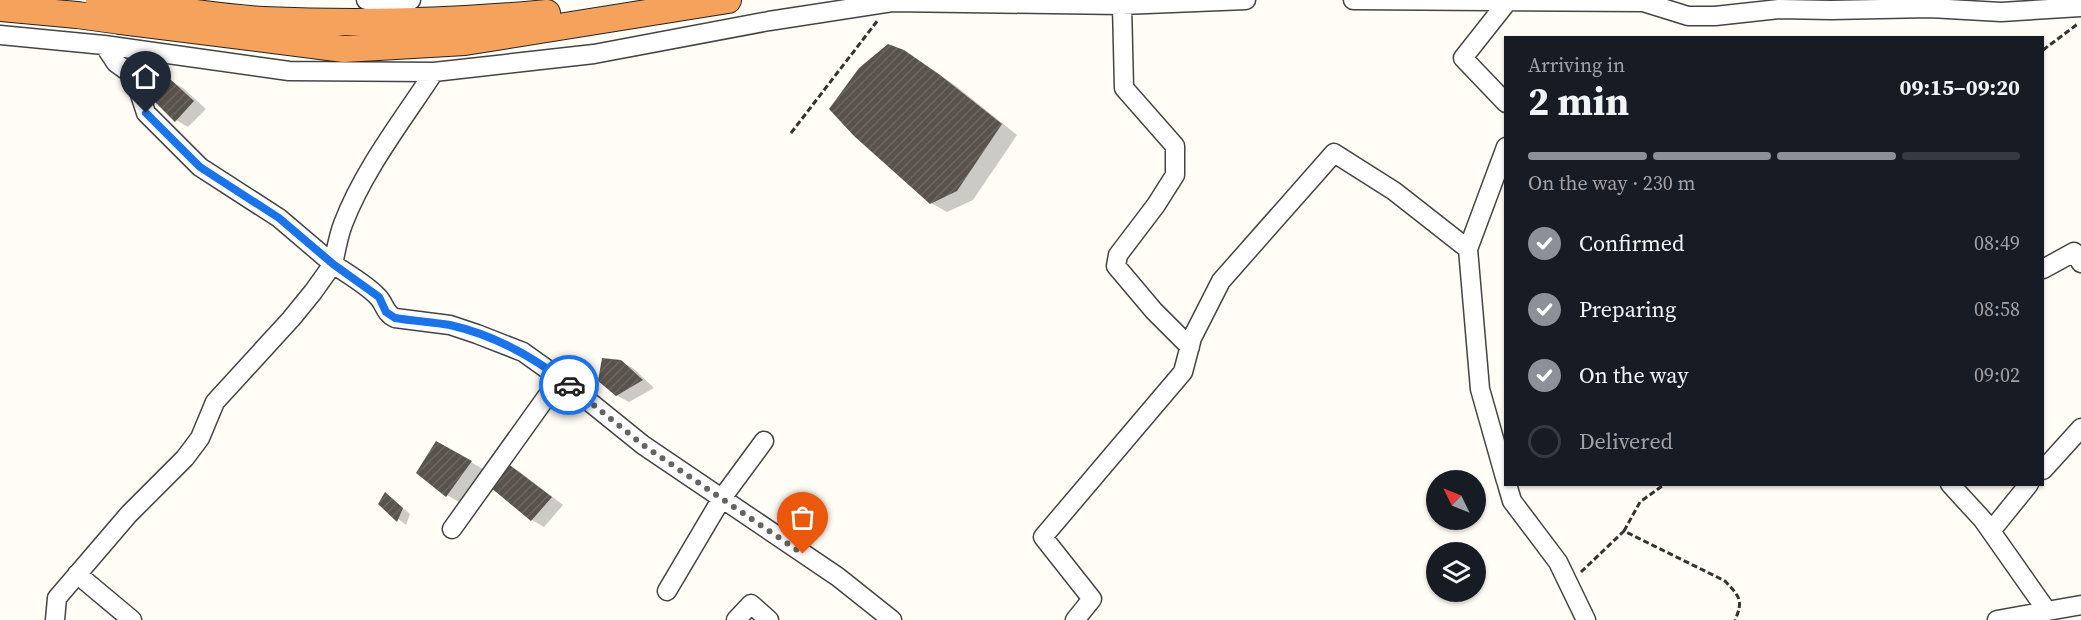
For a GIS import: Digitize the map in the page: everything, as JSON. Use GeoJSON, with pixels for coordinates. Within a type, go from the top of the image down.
{"type":"FeatureCollection","features":[{"type":"Feature","properties":{"kind":"highway"},"geometry":{"type":"LineString","coordinates":[[0,8],[77,15],[114,8],[261,20],[380,23],[498,18],[636,0]]}},
{"type":"Feature","properties":{"kind":"highway"},"geometry":{"type":"LineString","coordinates":[[114,8],[344,49],[465,42],[728,0]]}},
{"type":"Feature","properties":{"kind":"street"},"geometry":{"type":"LineString","coordinates":[[366,0],[411,0]]}},
{"type":"Feature","properties":{"kind":"street"},"geometry":{"type":"LineString","coordinates":[[0,35],[104,45],[289,71],[434,72],[594,54],[768,21],[892,2],[1122,5],[1246,0]]}},
{"type":"Feature","properties":{"kind":"street"},"geometry":{"type":"LineString","coordinates":[[1353,0],[1643,2],[1688,16],[1715,16],[1779,9],[1930,8],[2001,12],[2081,7]]}},
{"type":"Feature","properties":{"kind":"street"},"geometry":{"type":"LineString","coordinates":[[1504,102],[1463,58],[1508,1]]}},
{"type":"Feature","properties":{"kind":"street"},"geometry":{"type":"LineString","coordinates":[[1122,5],[1124,88],[1175,146],[1175,175],[1156,206],[1118,255],[1116,266],[1154,311],[1190,347]]}},
{"type":"Feature","properties":{"kind":"street"},"geometry":{"type":"LineString","coordinates":[[104,45],[116,63],[134,76],[146,113],[200,167],[279,218],[333,264],[379,297],[390,315],[407,320],[450,325],[523,352],[560,378],[643,445],[838,577],[892,620]]}},
{"type":"Feature","properties":{"kind":"street"},"geometry":{"type":"LineString","coordinates":[[55,620],[57,598],[129,514],[185,458],[200,438],[216,402],[291,319],[333,264],[342,226],[355,197],[368,173],[434,72]]}},
{"type":"Feature","properties":{"kind":"street"},"geometry":{"type":"LineString","coordinates":[[1504,152],[1468,249],[1480,389],[1504,473]]}},
{"type":"Feature","properties":{"kind":"street"},"geometry":{"type":"LineString","coordinates":[[1075,620],[1092,599],[1043,537],[1183,372],[1192,338],[1221,281],[1334,153],[1394,192],[1468,249]]}},
{"type":"Feature","properties":{"kind":"street"},"geometry":{"type":"LineString","coordinates":[[2044,268],[2074,252],[2081,263]]}},
{"type":"Feature","properties":{"kind":"street"},"geometry":{"type":"LineString","coordinates":[[452,529],[560,378]]}},
{"type":"Feature","properties":{"kind":"street"},"geometry":{"type":"LineString","coordinates":[[2044,469],[2081,428]]}},
{"type":"Feature","properties":{"kind":"street"},"geometry":{"type":"LineString","coordinates":[[667,591],[722,498],[764,441]]}},
{"type":"Feature","properties":{"kind":"street"},"geometry":{"type":"LineString","coordinates":[[1508,486],[1512,501],[1558,562],[1586,620]]}},
{"type":"Feature","properties":{"kind":"street"},"geometry":{"type":"LineString","coordinates":[[1952,486],[1983,520],[2048,611]]}},
{"type":"Feature","properties":{"kind":"street"},"geometry":{"type":"LineString","coordinates":[[1990,531],[2027,486]]}},
{"type":"Feature","properties":{"kind":"street"},"geometry":{"type":"LineString","coordinates":[[77,574],[132,620]]}},
{"type":"Feature","properties":{"kind":"street"},"geometry":{"type":"LineString","coordinates":[[736,620],[751,604],[769,620]]}},
{"type":"Feature","properties":{"kind":"street"},"geometry":{"type":"LineString","coordinates":[[1997,620],[2081,606]]}},
{"type":"Feature","properties":{"kind":"path"},"geometry":{"type":"LineString","coordinates":[[790,133],[892,2]]}},
{"type":"Feature","properties":{"kind":"path"},"geometry":{"type":"LineString","coordinates":[[2044,49],[2081,22]]}},
{"type":"Feature","properties":{"kind":"path"},"geometry":{"type":"LineString","coordinates":[[1577,581],[1581,572],[1624,531],[1640,502],[1662,486]]}},
{"type":"Feature","properties":{"kind":"path"},"geometry":{"type":"LineString","coordinates":[[1624,531],[1725,581],[1738,595],[1741,607],[1735,620]]}},
{"type":"Feature","properties":{"kind":"building"},"geometry":{"type":"Polygon","coordinates":[[[888,44],[904,50],[940,75],[1002,124],[957,191],[930,204],[854,136],[829,109],[859,68],[888,44]]]}},
{"type":"Feature","properties":{"kind":"building"},"geometry":{"type":"Polygon","coordinates":[[[170,79],[194,101],[175,122],[152,99],[170,79]]]}},
{"type":"Feature","properties":{"kind":"building"},"geometry":{"type":"Polygon","coordinates":[[[602,358],[621,360],[643,380],[616,396],[598,381],[602,358]]]}},
{"type":"Feature","properties":{"kind":"building"},"geometry":{"type":"Polygon","coordinates":[[[436,441],[472,461],[446,497],[416,473],[436,441]]]}},
{"type":"Feature","properties":{"kind":"building"},"geometry":{"type":"Polygon","coordinates":[[[507,463],[552,497],[531,521],[490,487],[507,463]]]}},
{"type":"Feature","properties":{"kind":"building"},"geometry":{"type":"Polygon","coordinates":[[[385,492],[403,508],[397,522],[378,504],[385,492]]]}},
{"type":"Feature","properties":{"kind":"way so far"},"geometry":{"type":"LineString","coordinates":[[569,385],[643,445],[803,554]]}},
{"type":"Feature","properties":{"kind":"route"},"geometry":{"type":"LineString","coordinates":[[146,113],[200,167],[279,218],[333,264],[379,297],[386,312],[390,315],[418,322],[450,325],[509,346],[523,352],[569,385]]}}]}
